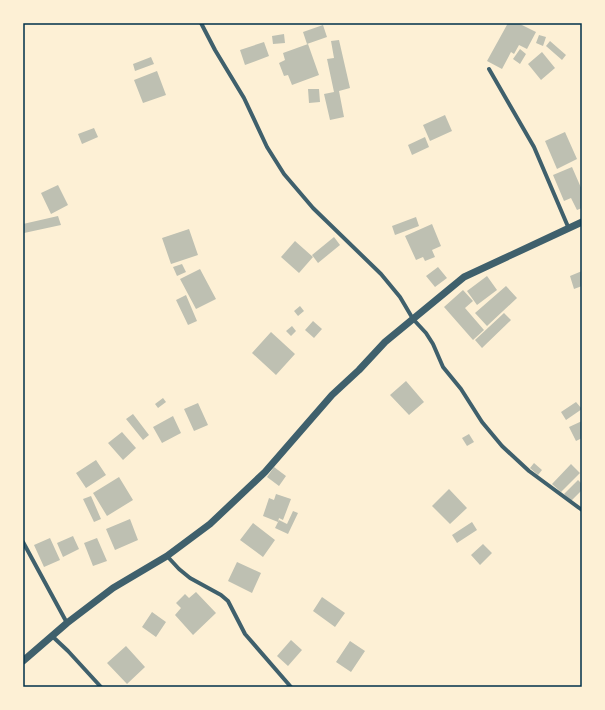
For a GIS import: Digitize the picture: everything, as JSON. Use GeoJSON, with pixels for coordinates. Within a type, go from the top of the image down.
{"type":"FeatureCollection","features":[{"type":"Feature","properties":{"kind":"street"},"geometry":{"type":"LineString","coordinates":[[201,23],[215,50],[244,98],[267,147],[284,174],[313,208],[381,274],[400,297],[413,319],[426,333],[433,344],[444,367],[462,389],[482,422],[502,446],[529,470],[582,510]]}},
{"type":"Feature","properties":{"kind":"street"},"geometry":{"type":"LineString","coordinates":[[489,69],[534,147],[569,229]]}},
{"type":"Feature","properties":{"kind":"street"},"geometry":{"type":"LineString","coordinates":[[23,661],[67,623],[113,588],[167,556],[210,524],[259,477],[332,396],[386,342],[464,277],[582,222]]}},
{"type":"Feature","properties":{"kind":"street"},"geometry":{"type":"LineString","coordinates":[[23,542],[67,623]]}},
{"type":"Feature","properties":{"kind":"street"},"geometry":{"type":"LineString","coordinates":[[167,556],[190,578],[221,595],[228,601],[245,634],[291,687]]}},
{"type":"Feature","properties":{"kind":"street"},"geometry":{"type":"LineString","coordinates":[[52,636],[101,687]]}},
{"type":"Feature","properties":{"kind":"building"},"geometry":{"type":"Polygon","coordinates":[[[508,23],[518,23],[536,32],[527,49],[519,45],[514,54],[511,52],[502,69],[487,61],[508,23]]]}},
{"type":"Feature","properties":{"kind":"building"},"geometry":{"type":"Polygon","coordinates":[[[323,25],[327,37],[307,44],[303,32],[323,25]]]}},
{"type":"Feature","properties":{"kind":"building"},"geometry":{"type":"Polygon","coordinates":[[[284,34],[285,43],[273,44],[272,36],[284,34]]]}},
{"type":"Feature","properties":{"kind":"building"},"geometry":{"type":"Polygon","coordinates":[[[539,35],[546,37],[543,46],[536,43],[539,35]]]}},
{"type":"Feature","properties":{"kind":"building"},"geometry":{"type":"Polygon","coordinates":[[[339,40],[350,88],[339,91],[344,117],[330,120],[324,94],[334,92],[327,59],[334,58],[331,41],[339,40]]]}},
{"type":"Feature","properties":{"kind":"building"},"geometry":{"type":"Polygon","coordinates":[[[550,41],[566,55],[562,60],[546,46],[550,41]]]}},
{"type":"Feature","properties":{"kind":"building"},"geometry":{"type":"Polygon","coordinates":[[[264,42],[269,56],[245,65],[240,50],[264,42]]]}},
{"type":"Feature","properties":{"kind":"building"},"geometry":{"type":"Polygon","coordinates":[[[308,44],[319,75],[292,85],[288,75],[284,76],[279,63],[285,60],[283,53],[308,44]]]}},
{"type":"Feature","properties":{"kind":"building"},"geometry":{"type":"Polygon","coordinates":[[[520,49],[526,54],[520,64],[513,59],[520,49]]]}},
{"type":"Feature","properties":{"kind":"building"},"geometry":{"type":"Polygon","coordinates":[[[542,52],[555,68],[541,80],[528,64],[542,52]]]}},
{"type":"Feature","properties":{"kind":"building"},"geometry":{"type":"Polygon","coordinates":[[[151,57],[154,64],[135,71],[133,64],[151,57]]]}},
{"type":"Feature","properties":{"kind":"building"},"geometry":{"type":"Polygon","coordinates":[[[157,71],[166,95],[143,103],[134,80],[157,71]]]}},
{"type":"Feature","properties":{"kind":"building"},"geometry":{"type":"Polygon","coordinates":[[[308,89],[319,89],[320,102],[309,103],[308,89]]]}},
{"type":"Feature","properties":{"kind":"building"},"geometry":{"type":"Polygon","coordinates":[[[445,115],[452,131],[430,141],[423,125],[445,115]]]}},
{"type":"Feature","properties":{"kind":"building"},"geometry":{"type":"Polygon","coordinates":[[[94,128],[98,137],[82,144],[78,134],[94,128]]]}},
{"type":"Feature","properties":{"kind":"building"},"geometry":{"type":"Polygon","coordinates":[[[565,132],[577,159],[557,169],[545,141],[565,132]]]}},
{"type":"Feature","properties":{"kind":"building"},"geometry":{"type":"Polygon","coordinates":[[[425,137],[429,147],[412,155],[408,145],[425,137]]]}},
{"type":"Feature","properties":{"kind":"building"},"geometry":{"type":"Polygon","coordinates":[[[572,167],[582,190],[582,208],[577,210],[571,198],[564,201],[553,175],[572,167]]]}},
{"type":"Feature","properties":{"kind":"building"},"geometry":{"type":"Polygon","coordinates":[[[58,185],[68,205],[51,214],[41,193],[58,185]]]}},
{"type":"Feature","properties":{"kind":"building"},"geometry":{"type":"Polygon","coordinates":[[[58,216],[61,225],[24,233],[23,224],[58,216]]]}},
{"type":"Feature","properties":{"kind":"building"},"geometry":{"type":"Polygon","coordinates":[[[416,217],[419,226],[395,235],[392,226],[416,217]]]}},
{"type":"Feature","properties":{"kind":"building"},"geometry":{"type":"Polygon","coordinates":[[[432,224],[441,246],[432,250],[435,257],[425,261],[423,257],[416,260],[405,236],[432,224]]]}},
{"type":"Feature","properties":{"kind":"building"},"geometry":{"type":"Polygon","coordinates":[[[189,229],[198,255],[171,264],[162,238],[189,229]]]}},
{"type":"Feature","properties":{"kind":"building"},"geometry":{"type":"Polygon","coordinates":[[[334,237],[340,245],[318,263],[312,255],[334,237]]]}},
{"type":"Feature","properties":{"kind":"building"},"geometry":{"type":"Polygon","coordinates":[[[295,241],[313,257],[299,273],[281,257],[295,241]]]}},
{"type":"Feature","properties":{"kind":"building"},"geometry":{"type":"Polygon","coordinates":[[[182,264],[186,272],[177,276],[173,267],[182,264]]]}},
{"type":"Feature","properties":{"kind":"building"},"geometry":{"type":"Polygon","coordinates":[[[438,267],[447,278],[435,287],[426,276],[438,267]]]}},
{"type":"Feature","properties":{"kind":"building"},"geometry":{"type":"Polygon","coordinates":[[[200,269],[216,299],[196,309],[180,279],[200,269]]]}},
{"type":"Feature","properties":{"kind":"building"},"geometry":{"type":"Polygon","coordinates":[[[582,271],[582,286],[574,289],[570,276],[582,271]]]}},
{"type":"Feature","properties":{"kind":"building"},"geometry":{"type":"Polygon","coordinates":[[[487,276],[497,290],[477,305],[467,291],[487,276]]]}},
{"type":"Feature","properties":{"kind":"building"},"geometry":{"type":"Polygon","coordinates":[[[506,286],[517,298],[487,326],[475,313],[506,286]]]}},
{"type":"Feature","properties":{"kind":"building"},"geometry":{"type":"Polygon","coordinates":[[[463,290],[473,301],[465,308],[484,330],[473,340],[444,307],[463,290]]]}},
{"type":"Feature","properties":{"kind":"building"},"geometry":{"type":"Polygon","coordinates":[[[186,295],[197,321],[188,325],[176,300],[186,295]]]}},
{"type":"Feature","properties":{"kind":"building"},"geometry":{"type":"Polygon","coordinates":[[[300,306],[304,311],[298,316],[294,311],[300,306]]]}},
{"type":"Feature","properties":{"kind":"building"},"geometry":{"type":"Polygon","coordinates":[[[504,313],[511,320],[482,348],[475,340],[504,313]]]}},
{"type":"Feature","properties":{"kind":"building"},"geometry":{"type":"Polygon","coordinates":[[[313,321],[322,329],[314,338],[305,330],[313,321]]]}},
{"type":"Feature","properties":{"kind":"building"},"geometry":{"type":"Polygon","coordinates":[[[292,326],[296,331],[291,336],[286,331],[292,326]]]}},
{"type":"Feature","properties":{"kind":"building"},"geometry":{"type":"Polygon","coordinates":[[[271,332],[295,354],[276,375],[252,353],[271,332]]]}},
{"type":"Feature","properties":{"kind":"building"},"geometry":{"type":"Polygon","coordinates":[[[406,381],[424,402],[409,415],[390,395],[406,381]]]}},
{"type":"Feature","properties":{"kind":"building"},"geometry":{"type":"Polygon","coordinates":[[[163,398],[166,402],[158,408],[155,404],[163,398]]]}},
{"type":"Feature","properties":{"kind":"building"},"geometry":{"type":"Polygon","coordinates":[[[576,402],[582,409],[566,420],[561,412],[576,402]]]}},
{"type":"Feature","properties":{"kind":"building"},"geometry":{"type":"Polygon","coordinates":[[[198,403],[208,425],[194,431],[184,409],[198,403]]]}},
{"type":"Feature","properties":{"kind":"building"},"geometry":{"type":"Polygon","coordinates":[[[133,414],[149,435],[143,440],[126,419],[133,414]]]}},
{"type":"Feature","properties":{"kind":"building"},"geometry":{"type":"Polygon","coordinates":[[[173,416],[181,433],[162,443],[153,427],[173,416]]]}},
{"type":"Feature","properties":{"kind":"building"},"geometry":{"type":"Polygon","coordinates":[[[582,421],[582,438],[576,441],[569,427],[582,421]]]}},
{"type":"Feature","properties":{"kind":"building"},"geometry":{"type":"Polygon","coordinates":[[[122,432],[136,448],[123,460],[108,443],[122,432]]]}},
{"type":"Feature","properties":{"kind":"building"},"geometry":{"type":"Polygon","coordinates":[[[469,434],[474,442],[467,446],[462,438],[469,434]]]}},
{"type":"Feature","properties":{"kind":"building"},"geometry":{"type":"Polygon","coordinates":[[[96,460],[106,475],[86,488],[76,473],[96,460]]]}},
{"type":"Feature","properties":{"kind":"building"},"geometry":{"type":"Polygon","coordinates":[[[534,463],[542,470],[538,475],[530,468],[534,463]]]}},
{"type":"Feature","properties":{"kind":"building"},"geometry":{"type":"Polygon","coordinates":[[[571,464],[580,473],[561,492],[552,484],[571,464]]]}},
{"type":"Feature","properties":{"kind":"building"},"geometry":{"type":"Polygon","coordinates":[[[274,467],[286,476],[279,486],[267,477],[274,467]]]}},
{"type":"Feature","properties":{"kind":"building"},"geometry":{"type":"Polygon","coordinates":[[[119,477],[133,500],[107,516],[93,493],[119,477]]]}},
{"type":"Feature","properties":{"kind":"building"},"geometry":{"type":"Polygon","coordinates":[[[578,480],[582,484],[582,490],[571,501],[564,494],[578,480]]]}},
{"type":"Feature","properties":{"kind":"building"},"geometry":{"type":"Polygon","coordinates":[[[449,489],[467,508],[450,524],[432,506],[449,489]]]}},
{"type":"Feature","properties":{"kind":"building"},"geometry":{"type":"Polygon","coordinates":[[[276,494],[291,499],[283,520],[279,518],[278,522],[263,516],[269,498],[274,500],[276,494]]]}},
{"type":"Feature","properties":{"kind":"building"},"geometry":{"type":"Polygon","coordinates":[[[91,496],[101,519],[94,522],[83,499],[91,496]]]}},
{"type":"Feature","properties":{"kind":"building"},"geometry":{"type":"Polygon","coordinates":[[[293,511],[298,513],[288,534],[275,528],[279,520],[287,524],[293,511]]]}},
{"type":"Feature","properties":{"kind":"building"},"geometry":{"type":"Polygon","coordinates":[[[130,519],[138,540],[115,550],[106,529],[130,519]]]}},
{"type":"Feature","properties":{"kind":"building"},"geometry":{"type":"Polygon","coordinates":[[[472,522],[477,530],[457,543],[452,535],[472,522]]]}},
{"type":"Feature","properties":{"kind":"building"},"geometry":{"type":"Polygon","coordinates":[[[253,523],[275,540],[263,557],[240,540],[253,523]]]}},
{"type":"Feature","properties":{"kind":"building"},"geometry":{"type":"Polygon","coordinates":[[[73,536],[79,549],[63,557],[57,543],[73,536]]]}},
{"type":"Feature","properties":{"kind":"building"},"geometry":{"type":"Polygon","coordinates":[[[50,538],[60,560],[44,567],[34,545],[50,538]]]}},
{"type":"Feature","properties":{"kind":"building"},"geometry":{"type":"Polygon","coordinates":[[[97,538],[107,561],[93,566],[84,543],[97,538]]]}},
{"type":"Feature","properties":{"kind":"building"},"geometry":{"type":"Polygon","coordinates":[[[483,544],[492,553],[480,565],[471,555],[483,544]]]}},
{"type":"Feature","properties":{"kind":"building"},"geometry":{"type":"Polygon","coordinates":[[[237,562],[261,573],[252,593],[228,581],[237,562]]]}},
{"type":"Feature","properties":{"kind":"building"},"geometry":{"type":"Polygon","coordinates":[[[196,592],[216,613],[193,635],[175,615],[181,608],[176,603],[185,594],[189,598],[196,592]]]}},
{"type":"Feature","properties":{"kind":"building"},"geometry":{"type":"Polygon","coordinates":[[[322,597],[345,613],[335,627],[313,611],[322,597]]]}},
{"type":"Feature","properties":{"kind":"building"},"geometry":{"type":"Polygon","coordinates":[[[152,612],[166,622],[156,637],[142,627],[152,612]]]}},
{"type":"Feature","properties":{"kind":"building"},"geometry":{"type":"Polygon","coordinates":[[[291,640],[302,650],[288,666],[277,656],[291,640]]]}},
{"type":"Feature","properties":{"kind":"building"},"geometry":{"type":"Polygon","coordinates":[[[350,641],[365,651],[351,672],[336,662],[350,641]]]}},
{"type":"Feature","properties":{"kind":"building"},"geometry":{"type":"Polygon","coordinates":[[[126,646],[145,667],[127,684],[107,663],[126,646]]]}}]}
